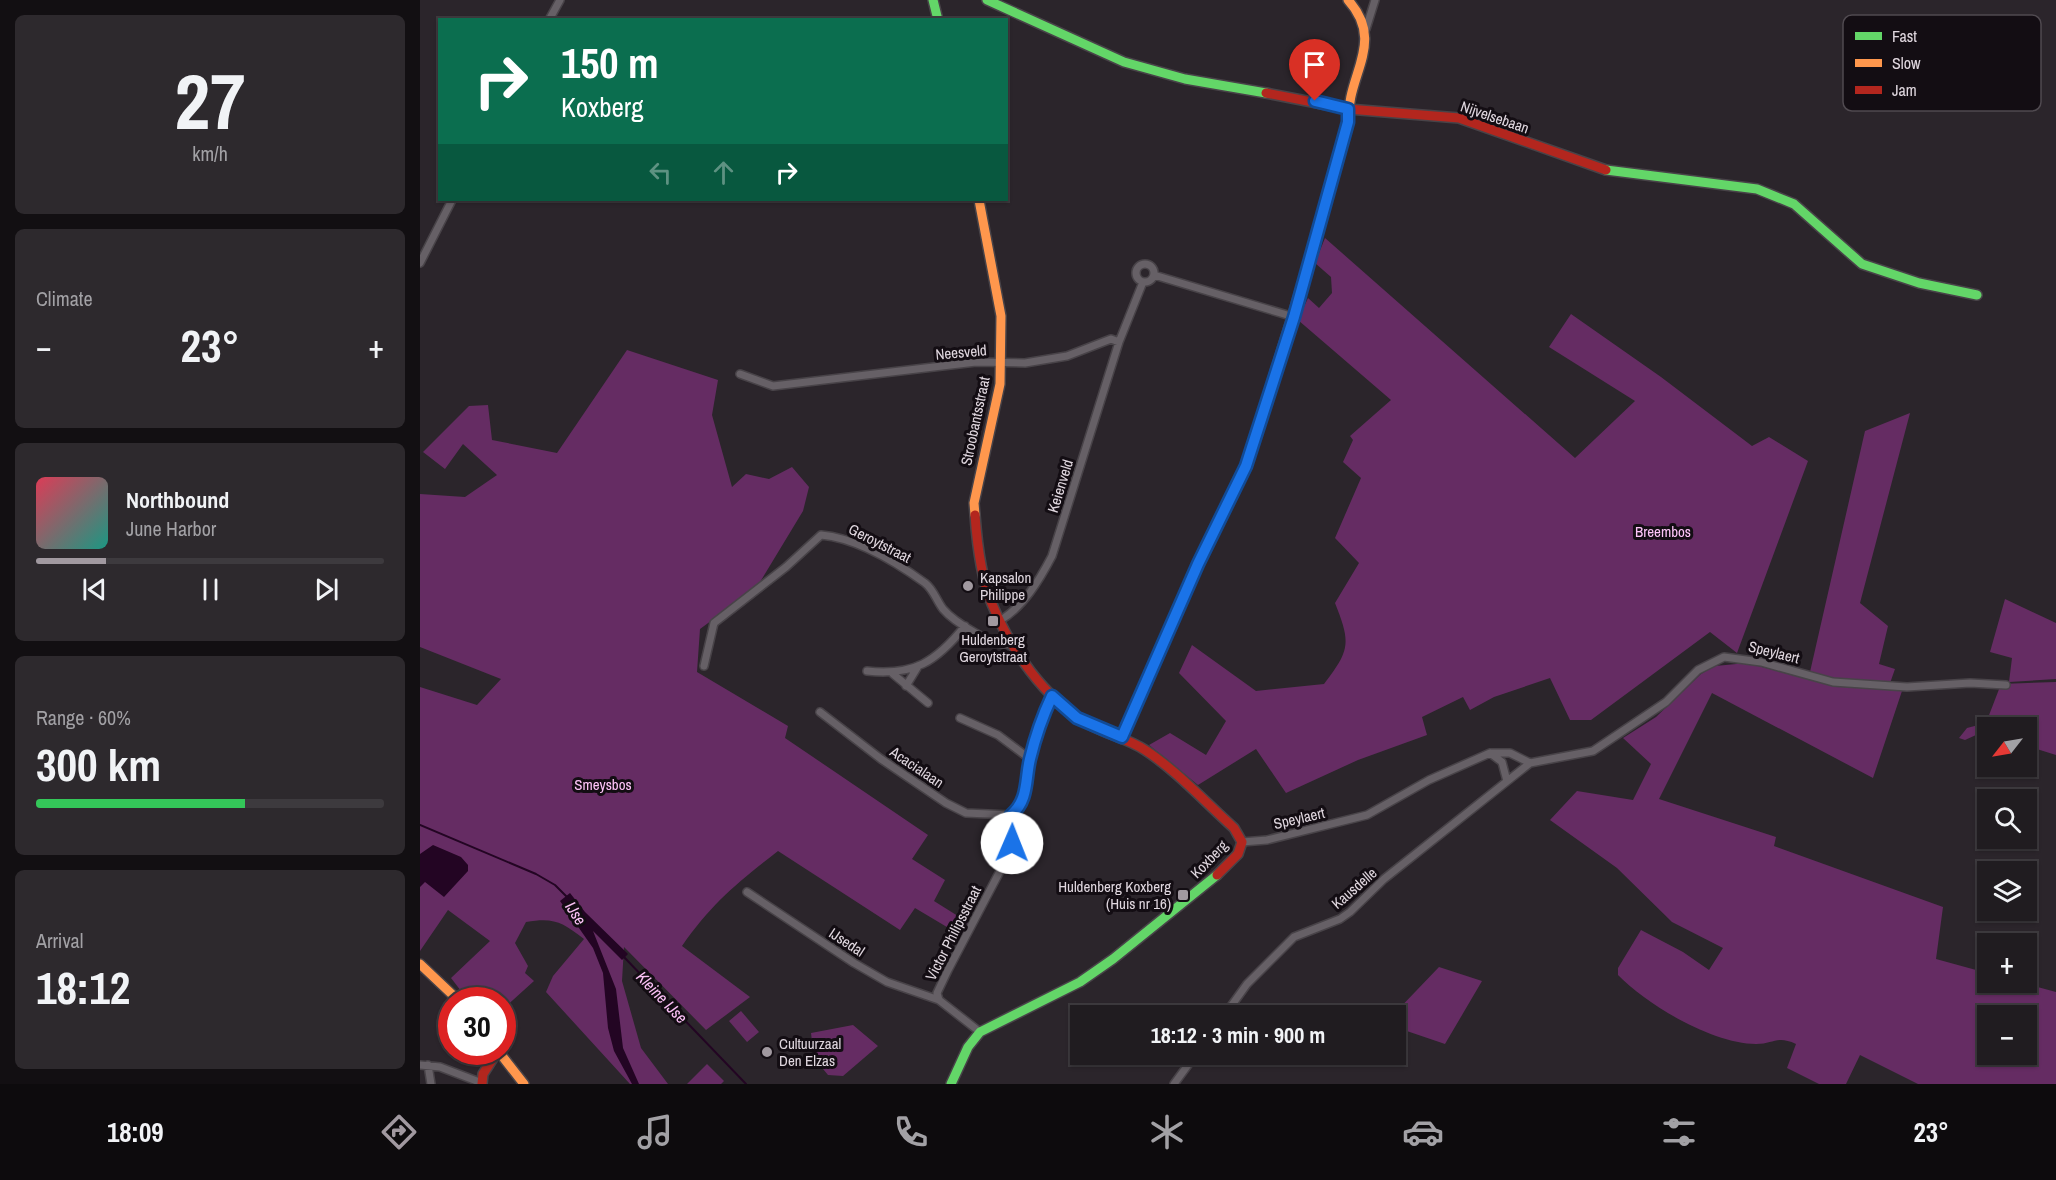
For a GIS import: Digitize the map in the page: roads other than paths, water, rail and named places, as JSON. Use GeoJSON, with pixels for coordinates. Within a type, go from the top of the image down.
{"type":"FeatureCollection","features":[{"type":"Feature","properties":{"kind":"street"},"geometry":{"type":"LineString","coordinates":[[550,18],[560,0]]}},
{"type":"Feature","properties":{"kind":"street"},"geometry":{"type":"LineString","coordinates":[[933,0],[938,18]]}},
{"type":"Feature","properties":{"kind":"street","name":"Nijvelsebaan"},"geometry":{"type":"LineString","coordinates":[[987,0],[1124,62],[1185,79],[1337,105],[1348,109],[1459,118],[1600,170],[1757,189],[1794,204],[1862,264],[1919,282],[1977,295]]}},
{"type":"Feature","properties":{"kind":"street"},"geometry":{"type":"LineString","coordinates":[[1348,0],[1357,10],[1366,29]]}},
{"type":"Feature","properties":{"kind":"street"},"geometry":{"type":"LineString","coordinates":[[1122,737],[1198,564],[1246,466],[1294,317],[1348,122],[1348,109],[1375,0]]}},
{"type":"Feature","properties":{"kind":"street"},"geometry":{"type":"LineString","coordinates":[[420,263],[451,201]]}},
{"type":"Feature","properties":{"kind":"street","name":"Stroobantsstraat"},"geometry":{"type":"LineString","coordinates":[[979,201],[1000,304],[1001,362],[996,404],[974,503],[981,563],[991,603],[1011,644]]}},
{"type":"Feature","properties":{"kind":"street"},"geometry":{"type":"LineString","coordinates":[[1142,264],[1150,265],[1154,275],[1148,282],[1143,282],[1136,276],[1136,270],[1142,264]]}},
{"type":"Feature","properties":{"kind":"street"},"geometry":{"type":"LineString","coordinates":[[1154,275],[1294,317]]}},
{"type":"Feature","properties":{"kind":"street"},"geometry":{"type":"LineString","coordinates":[[1119,342],[1143,282]]}},
{"type":"Feature","properties":{"kind":"street","name":"Neesveld"},"geometry":{"type":"LineString","coordinates":[[740,374],[773,386],[976,362],[1046,361],[1111,339],[1119,342]]}},
{"type":"Feature","properties":{"kind":"street","name":"Keienveld"},"geometry":{"type":"LineString","coordinates":[[999,621],[1012,613],[1043,575],[1052,556],[1119,342]]}},
{"type":"Feature","properties":{"kind":"street","name":"Geroytstraat"},"geometry":{"type":"LineString","coordinates":[[704,666],[710,642],[709,636],[714,623],[786,567],[821,535],[846,538],[918,579],[933,590],[942,607],[965,626],[1002,646],[1011,644]]}},
{"type":"Feature","properties":{"kind":"street"},"geometry":{"type":"LineString","coordinates":[[867,671],[893,674],[917,667],[940,653],[965,626]]}},
{"type":"Feature","properties":{"kind":"street","name":"Koxberg"},"geometry":{"type":"LineString","coordinates":[[951,1084],[968,1047],[980,1032],[1080,982],[1113,959],[1207,885],[1238,854],[1242,842],[1238,832],[1160,761],[1122,737],[1077,718],[1052,696],[1011,644]]}},
{"type":"Feature","properties":{"kind":"street","name":"Speylaert"},"geometry":{"type":"LineString","coordinates":[[1507,781],[1530,763],[1582,755],[1602,748],[1666,702],[1698,670],[1724,657],[1753,660],[1833,682],[1906,687],[1970,683],[2006,685]]}},
{"type":"Feature","properties":{"kind":"street"},"geometry":{"type":"LineString","coordinates":[[906,686],[917,667]]}},
{"type":"Feature","properties":{"kind":"street"},"geometry":{"type":"LineString","coordinates":[[893,674],[928,703]]}},
{"type":"Feature","properties":{"kind":"street"},"geometry":{"type":"LineString","coordinates":[[1011,815],[1019,809],[1026,794],[1030,759],[1052,696]]}},
{"type":"Feature","properties":{"kind":"street","name":"Acacialaan"},"geometry":{"type":"LineString","coordinates":[[820,712],[880,759],[946,803],[966,813],[1011,815]]}},
{"type":"Feature","properties":{"kind":"street"},"geometry":{"type":"LineString","coordinates":[[960,718],[998,735],[1030,759]]}},
{"type":"Feature","properties":{"kind":"street"},"geometry":{"type":"LineString","coordinates":[[1490,753],[1502,762],[1507,781]]}},
{"type":"Feature","properties":{"kind":"street","name":"Speylaert"},"geometry":{"type":"LineString","coordinates":[[1242,842],[1267,840],[1367,815],[1429,780],[1490,753],[1510,753],[1530,763]]}},
{"type":"Feature","properties":{"kind":"street","name":"Kausdelle"},"geometry":{"type":"LineString","coordinates":[[1232,1005],[1247,984],[1294,937],[1340,919],[1350,912],[1384,879],[1507,781]]}},
{"type":"Feature","properties":{"kind":"street","name":"Victor Philipsstraat"},"geometry":{"type":"LineString","coordinates":[[980,1032],[939,1000],[938,993],[1009,854],[1015,831],[1011,815]]}},
{"type":"Feature","properties":{"kind":"street","name":"IJsedal"},"geometry":{"type":"LineString","coordinates":[[747,892],[854,963],[887,982],[939,1000]]}},
{"type":"Feature","properties":{"kind":"street"},"geometry":{"type":"LineString","coordinates":[[420,964],[444,987]]}},
{"type":"Feature","properties":{"kind":"street"},"geometry":{"type":"LineString","coordinates":[[431,1084],[424,1065],[440,1066],[482,1083],[489,1065]]}},
{"type":"Feature","properties":{"kind":"street"},"geometry":{"type":"LineString","coordinates":[[509,1065],[524,1084]]}},
{"type":"Feature","properties":{"kind":"street"},"geometry":{"type":"LineString","coordinates":[[1174,1084],[1188,1065]]}},
{"type":"Feature","properties":{"kind":"water"},"geometry":{"type":"Polygon","coordinates":[[[433,845],[461,857],[468,865],[468,871],[444,897],[425,882],[420,887],[420,854],[433,845]]]}},
{"type":"Feature","properties":{"kind":"water"},"geometry":{"type":"Polygon","coordinates":[[[570,893],[585,912],[628,954],[622,960],[593,931],[616,989],[623,1048],[639,1084],[632,1084],[614,1051],[608,1028],[603,973],[593,948],[560,901],[570,893]]]}},
{"type":"Feature","properties":{"kind":"waterway","name":"IJse"},"geometry":{"type":"LineString","coordinates":[[420,825],[536,874],[555,885],[568,898]]}},
{"type":"Feature","properties":{"kind":"waterway","name":"Kleine IJse"},"geometry":{"type":"LineString","coordinates":[[623,956],[746,1084]]}},
{"type":"Feature","properties":{"kind":"place","name":"Kapsalon Philippe"},"geometry":{"type":"Point","coordinates":[968,586]}},
{"type":"Feature","properties":{"kind":"place","name":"Huldenberg Geroytstraat"},"geometry":{"type":"Point","coordinates":[993,621]}},
{"type":"Feature","properties":{"kind":"place","name":"Huldenberg Koxberg (Huis nr 16)"},"geometry":{"type":"Point","coordinates":[1183,895]}},
{"type":"Feature","properties":{"kind":"place","name":"Cultuurzaal Den Elzas"},"geometry":{"type":"Point","coordinates":[767,1052]}},
{"type":"Feature","properties":{"kind":"park label","name":"Breembos"},"geometry":{"type":"Point","coordinates":[1663,531]}},
{"type":"Feature","properties":{"kind":"park label","name":"Smeysbos"},"geometry":{"type":"Point","coordinates":[603,784]}}]}
